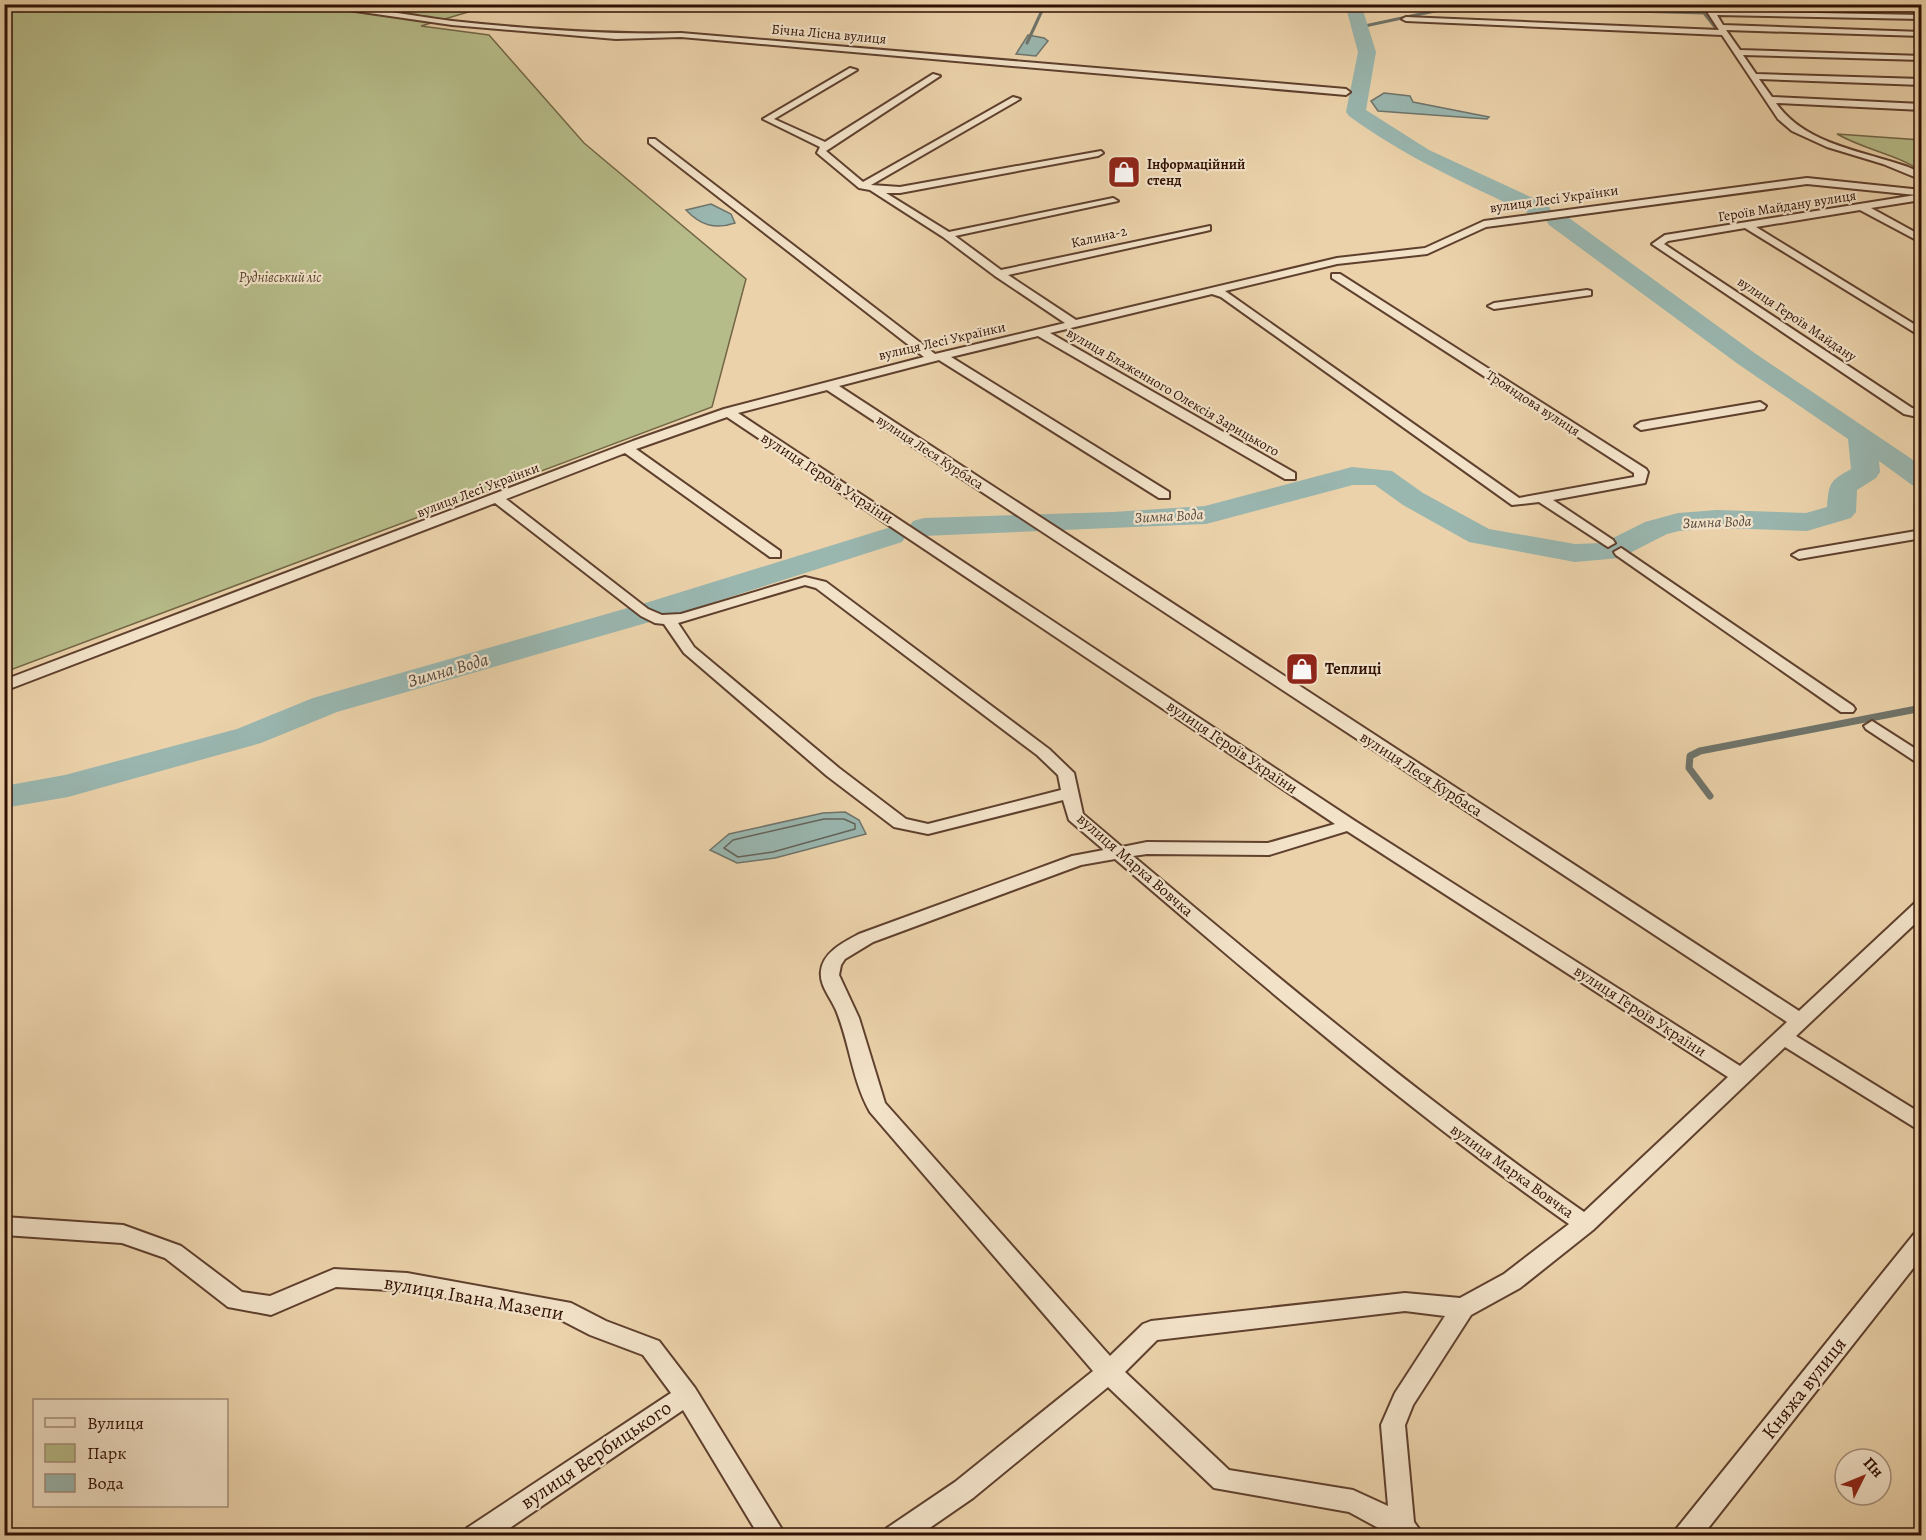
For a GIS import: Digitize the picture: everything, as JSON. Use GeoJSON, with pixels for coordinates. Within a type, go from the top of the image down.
{"type":"FeatureCollection","features":[{"type":"Feature","properties":{"kind":"street","name":"Бічна Лісна вулиця"},"geometry":{"type":"LineString","coordinates":[[310,4],[409,18],[604,36],[681,35],[1346,92]]}},
{"type":"Feature","properties":{"kind":"street"},"geometry":{"type":"LineString","coordinates":[[1707,9],[1922,17]]}},
{"type":"Feature","properties":{"kind":"street"},"geometry":{"type":"LineString","coordinates":[[1707,9],[1772,100],[1781,117],[1804,136],[1895,163],[1922,177]]}},
{"type":"Feature","properties":{"kind":"street"},"geometry":{"type":"LineString","coordinates":[[1406,19],[1722,30],[1922,34]]}},
{"type":"Feature","properties":{"kind":"street"},"geometry":{"type":"LineString","coordinates":[[1738,52],[1922,58]]}},
{"type":"Feature","properties":{"kind":"street"},"geometry":{"type":"LineString","coordinates":[[826,146],[767,119],[853,70]]}},
{"type":"Feature","properties":{"kind":"street"},"geometry":{"type":"LineString","coordinates":[[936,76],[820,151],[867,186],[947,235],[999,274],[1076,325]]}},
{"type":"Feature","properties":{"kind":"street"},"geometry":{"type":"LineString","coordinates":[[1755,76],[1922,82]]}},
{"type":"Feature","properties":{"kind":"street"},"geometry":{"type":"LineString","coordinates":[[867,186],[1016,99]]}},
{"type":"Feature","properties":{"kind":"street"},"geometry":{"type":"LineString","coordinates":[[1772,100],[1922,107]]}},
{"type":"Feature","properties":{"kind":"street"},"geometry":{"type":"LineString","coordinates":[[652,141],[937,357],[1164,495]]}},
{"type":"Feature","properties":{"kind":"street"},"geometry":{"type":"LineString","coordinates":[[867,186],[900,190],[1098,153]]}},
{"type":"Feature","properties":{"kind":"street","name":"вулиця Лесі Українки"},"geometry":{"type":"LineString","coordinates":[[4,686],[627,448],[728,412],[827,384],[1337,261],[1427,251],[1484,224],[1808,181],[1922,195]]}},
{"type":"Feature","properties":{"kind":"street","name":"Героїв Майдану вулиця"},"geometry":{"type":"LineString","coordinates":[[1657,244],[1665,238],[1863,208],[1922,195]]}},
{"type":"Feature","properties":{"kind":"street","name":"Калина-2"},"geometry":{"type":"LineString","coordinates":[[947,235],[1113,201]]}},
{"type":"Feature","properties":{"kind":"street"},"geometry":{"type":"LineString","coordinates":[[1863,208],[1922,240]]}},
{"type":"Feature","properties":{"kind":"street"},"geometry":{"type":"LineString","coordinates":[[1748,226],[1922,334]]}},
{"type":"Feature","properties":{"kind":"street","name":"Калина-2"},"geometry":{"type":"LineString","coordinates":[[999,274],[1206,228]]}},
{"type":"Feature","properties":{"kind":"street","name":"вулиця Героїв Майдану"},"geometry":{"type":"LineString","coordinates":[[1657,244],[1908,411],[1922,414]]}},
{"type":"Feature","properties":{"kind":"street","name":"Трояндова вулиця"},"geometry":{"type":"LineString","coordinates":[[1216,292],[1225,295],[1517,502],[1640,480],[1641,472],[1336,276]]}},
{"type":"Feature","properties":{"kind":"street"},"geometry":{"type":"LineString","coordinates":[[1494,306],[1587,293]]}},
{"type":"Feature","properties":{"kind":"street","name":"вулиця Блаженного Олексія Зарицького"},"geometry":{"type":"LineString","coordinates":[[1041,333],[1290,476]]}},
{"type":"Feature","properties":{"kind":"street","name":"вулиця Леся Курбаса"},"geometry":{"type":"LineString","coordinates":[[827,384],[1799,1020]]}},
{"type":"Feature","properties":{"kind":"street"},"geometry":{"type":"LineString","coordinates":[[1641,426],[1760,406]]}},
{"type":"Feature","properties":{"kind":"street","name":"вулиця Героїв України"},"geometry":{"type":"LineString","coordinates":[[728,412],[1348,825],[1740,1075]]}},
{"type":"Feature","properties":{"kind":"street"},"geometry":{"type":"LineString","coordinates":[[627,448],[702,504],[776,554]]}},
{"type":"Feature","properties":{"kind":"street","name":"вулиця Марка Вовчка"},"geometry":{"type":"LineString","coordinates":[[498,499],[644,611],[660,620],[682,618],[805,581],[821,585],[1043,752],[1066,773],[1075,816],[1275,985],[1478,1149],[1585,1224]]}},
{"type":"Feature","properties":{"kind":"street"},"geometry":{"type":"LineString","coordinates":[[1543,499],[1608,543]]}},
{"type":"Feature","properties":{"kind":"street"},"geometry":{"type":"LineString","coordinates":[[1799,555],[1922,534]]}},
{"type":"Feature","properties":{"kind":"street"},"geometry":{"type":"LineString","coordinates":[[1621,552],[1847,709]]}},
{"type":"Feature","properties":{"kind":"street"},"geometry":{"type":"LineString","coordinates":[[668,619],[689,650],[833,772],[900,823],[928,829],[1069,793]]}},
{"type":"Feature","properties":{"kind":"street"},"geometry":{"type":"LineString","coordinates":[[1872,726],[1922,761]]}},
{"type":"Feature","properties":{"kind":"street"},"geometry":{"type":"LineString","coordinates":[[1348,825],[1269,849],[1147,848],[1117,851],[1042,872],[866,938],[841,952],[830,968],[830,978],[844,1006],[856,1042],[866,1086],[877,1107],[1109,1372],[1223,1480],[1353,1501],[1406,1531]]}},
{"type":"Feature","properties":{"kind":"street"},"geometry":{"type":"LineString","coordinates":[[1406,1531],[1393,1425],[1403,1400],[1463,1308],[1512,1281],[1585,1224],[1740,1075],[1922,906]]}},
{"type":"Feature","properties":{"kind":"street"},"geometry":{"type":"LineString","coordinates":[[1783,1036],[1922,1124]]}},
{"type":"Feature","properties":{"kind":"street","name":"вулиця Івана Мазепи"},"geometry":{"type":"LineString","coordinates":[[4,1226],[123,1234],[173,1252],[236,1300],[271,1306],[334,1278],[407,1282],[563,1310],[598,1328],[651,1348],[687,1395],[773,1536]]}},
{"type":"Feature","properties":{"kind":"street","name":"Княжа вулиця"},"geometry":{"type":"LineString","coordinates":[[1686,1536],[1922,1240]]}},
{"type":"Feature","properties":{"kind":"street"},"geometry":{"type":"LineString","coordinates":[[896,1536],[964,1490],[1109,1372],[1151,1331],[1406,1302],[1463,1308]]}},
{"type":"Feature","properties":{"kind":"street","name":"вулиця Вербицького"},"geometry":{"type":"LineString","coordinates":[[476,1536],[687,1395]]}},
{"type":"Feature","properties":{"kind":"green space","name":"Руднівський ліс"},"geometry":{"type":"Polygon","coordinates":[[[5,5],[483,5],[482,8],[421,26],[489,35],[584,143],[746,279],[712,407],[5,672],[5,5]]]}},
{"type":"Feature","properties":{"kind":"green space"},"geometry":{"type":"Polygon","coordinates":[[[1837,134],[1921,140],[1921,171],[1901,160],[1837,134]]]}},
{"type":"Feature","properties":{"kind":"water"},"geometry":{"type":"Polygon","coordinates":[[[1028,35],[1048,41],[1036,56],[1016,54],[1028,35]]]}},
{"type":"Feature","properties":{"kind":"water"},"geometry":{"type":"Polygon","coordinates":[[[1384,93],[1410,96],[1413,102],[1489,117],[1487,119],[1378,111],[1371,101],[1384,93]]]}},
{"type":"Feature","properties":{"kind":"water"},"geometry":{"type":"Polygon","coordinates":[[[711,204],[731,214],[735,223],[721,226],[708,225],[686,210],[711,204]]]}},
{"type":"Feature","properties":{"kind":"water"},"geometry":{"type":"Polygon","coordinates":[[[845,812],[859,820],[866,834],[775,858],[737,863],[710,850],[729,834],[823,813],[845,812]]]}},
{"type":"Feature","properties":{"kind":"waterway"},"geometry":{"type":"LineString","coordinates":[[1027,43],[1045,4]]}},
{"type":"Feature","properties":{"kind":"waterway","name":"Зимна Вода"},"geometry":{"type":"LineString","coordinates":[[1353,4],[1367,52],[1356,112],[1422,154],[1540,210]]}},
{"type":"Feature","properties":{"kind":"waterway"},"geometry":{"type":"LineString","coordinates":[[1360,27],[1458,6]]}},
{"type":"Feature","properties":{"kind":"waterway"},"geometry":{"type":"LineString","coordinates":[[1458,6],[1704,13],[1718,31]]}},
{"type":"Feature","properties":{"kind":"waterway","name":"Зимна Вода"},"geometry":{"type":"LineString","coordinates":[[1557,220],[1747,359],[1861,436]]}},
{"type":"Feature","properties":{"kind":"waterway","name":"Зимна Вода"},"geometry":{"type":"LineString","coordinates":[[1122,519],[1206,515],[1352,476],[1382,477],[1413,499],[1480,536],[1575,553],[1609,552],[1656,528],[1678,522],[1717,519],[1807,522],[1841,512],[1843,486],[1866,472],[1861,436]]}},
{"type":"Feature","properties":{"kind":"waterway"},"geometry":{"type":"LineString","coordinates":[[1861,436],[1922,479]]}},
{"type":"Feature","properties":{"kind":"waterway","name":"Зимна Вода"},"geometry":{"type":"LineString","coordinates":[[924,527],[1108,520]]}},
{"type":"Feature","properties":{"kind":"waterway","name":"Зимна Вода"},"geometry":{"type":"LineString","coordinates":[[4,797],[68,786],[249,736],[325,705],[663,608],[891,536]]}},
{"type":"Feature","properties":{"kind":"waterway"},"geometry":{"type":"LineString","coordinates":[[1710,796],[1689,768],[1690,756],[1700,751],[1922,708]]}},
{"type":"Feature","properties":{"kind":"place","name":"Інформаційний стенд"},"geometry":{"type":"Point","coordinates":[1124,172]}},
{"type":"Feature","properties":{"kind":"place","name":"Теплиці"},"geometry":{"type":"Point","coordinates":[1302,669]}}]}
